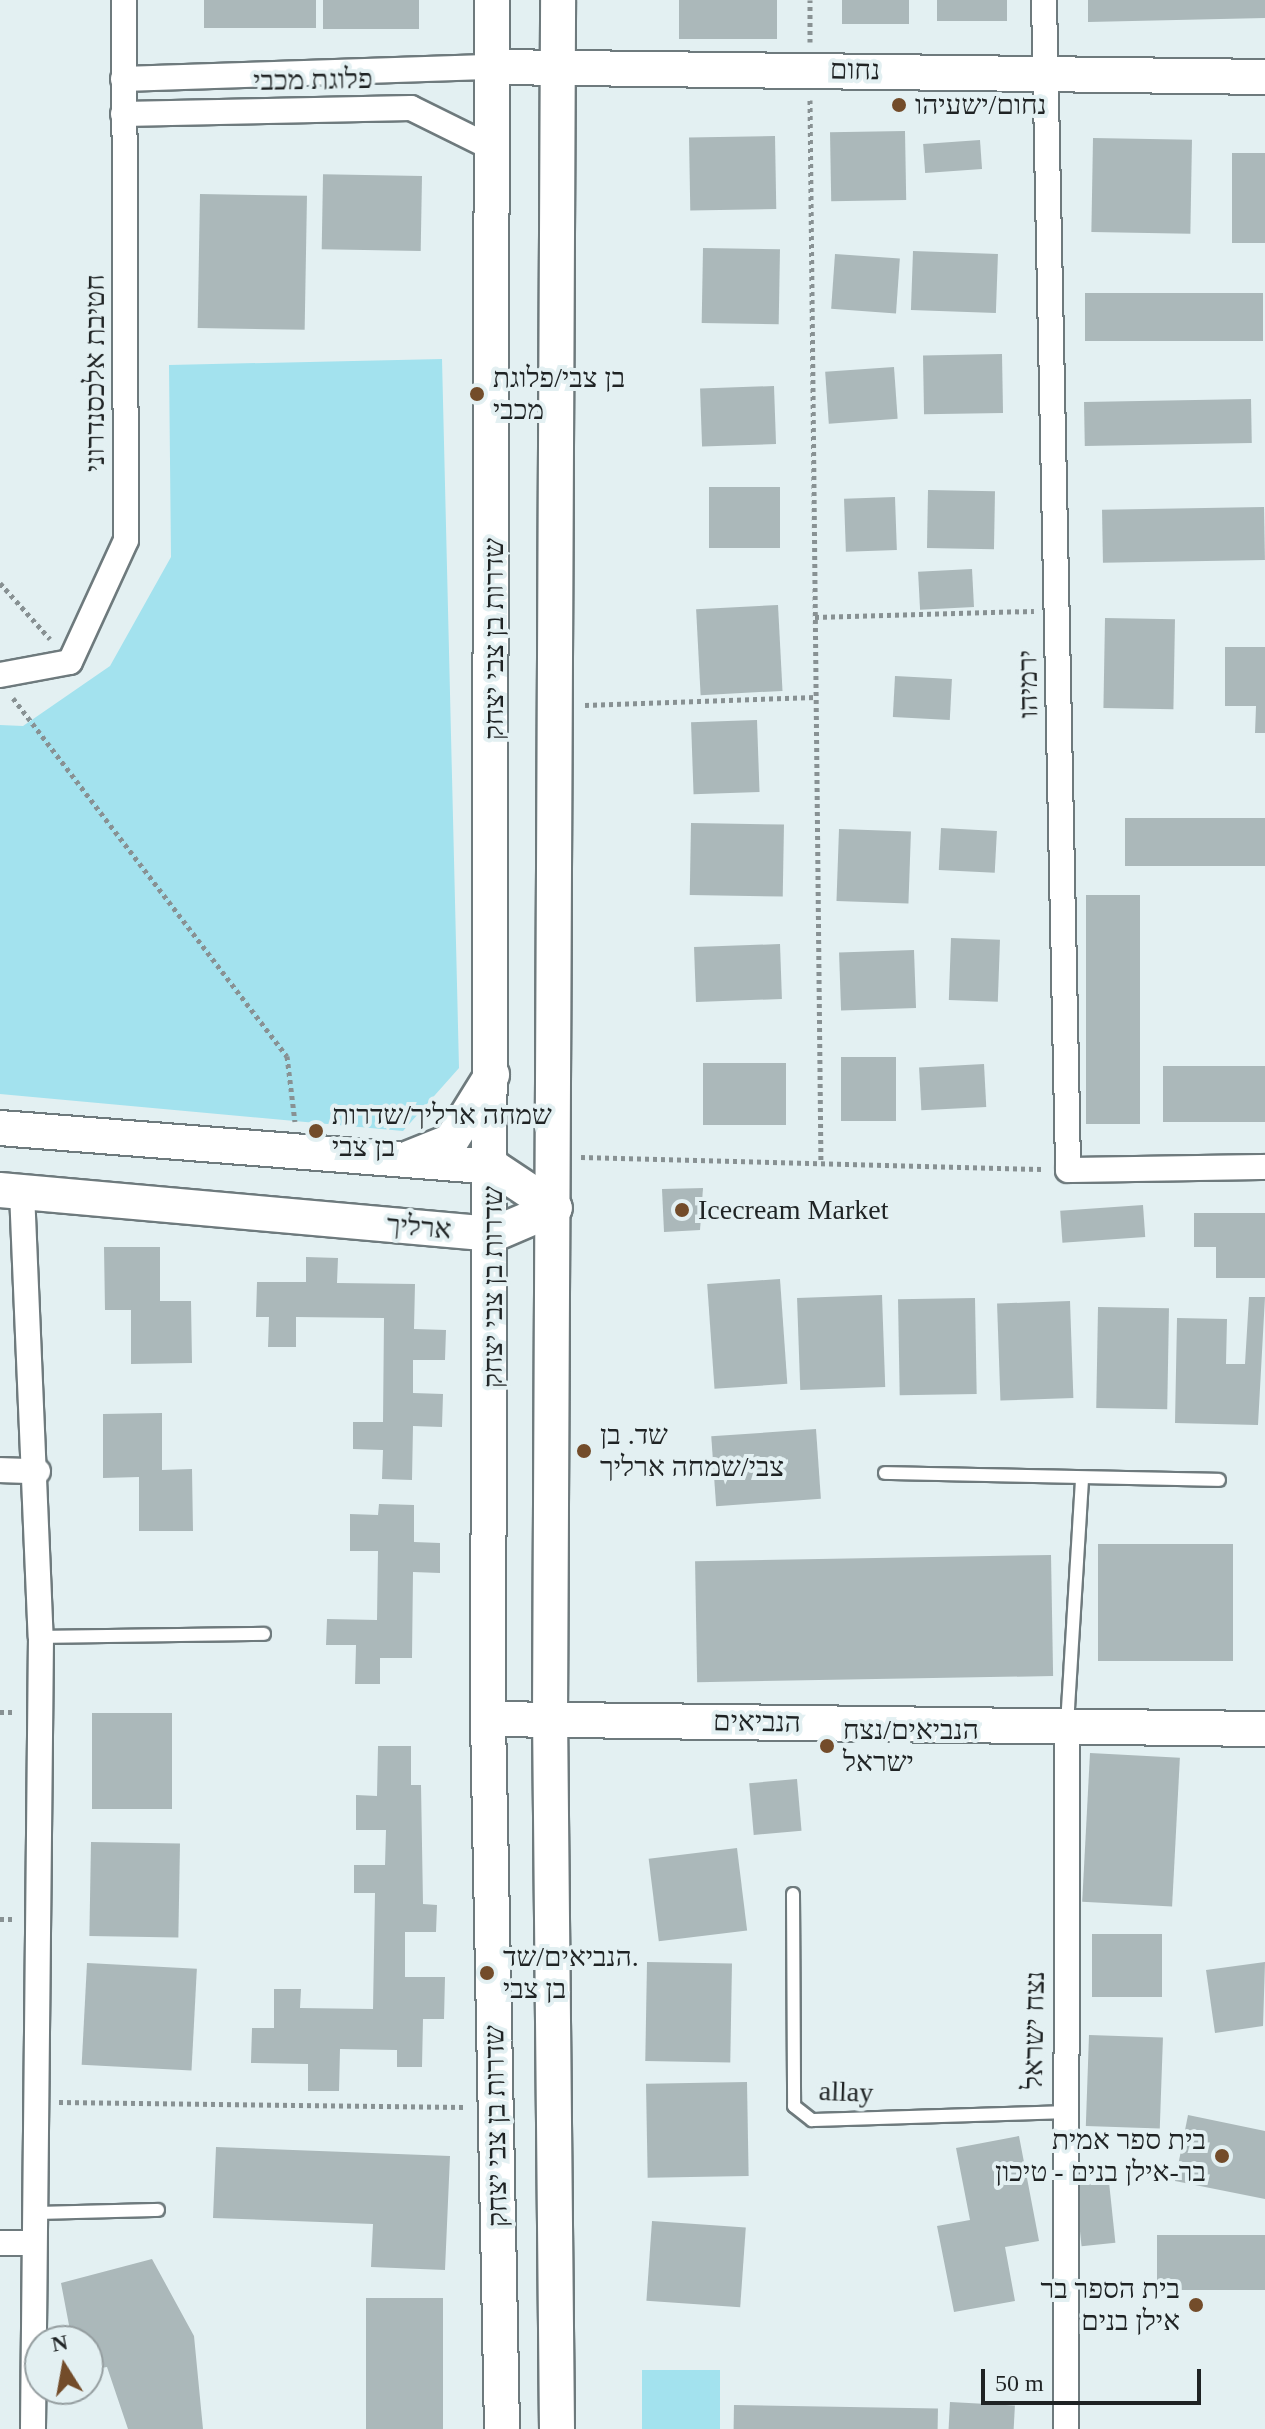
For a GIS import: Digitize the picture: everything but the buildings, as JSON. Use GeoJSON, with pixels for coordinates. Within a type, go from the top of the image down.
{"type":"FeatureCollection","features":[{"type":"Feature","properties":{"kind":"main road","name":"שדרות בן צבי יצחק"},"geometry":{"type":"LineString","coordinates":[[492,0],[494,1234],[488,1719],[502,2429]]}},
{"type":"Feature","properties":{"kind":"main road","name":"שדרות בן צבי יצחק"},"geometry":{"type":"LineString","coordinates":[[557,2429],[550,1719],[555,1208],[558,0]]}},
{"type":"Feature","properties":{"kind":"main road","name":"נחום"},"geometry":{"type":"LineString","coordinates":[[494,67],[1265,77]]}},
{"type":"Feature","properties":{"kind":"main road"},"geometry":{"type":"LineString","coordinates":[[407,1159],[451,1141],[494,1071]]}},
{"type":"Feature","properties":{"kind":"main road"},"geometry":{"type":"LineString","coordinates":[[0,1128],[493,1167],[555,1208]]}},
{"type":"Feature","properties":{"kind":"main road","name":"ארליך"},"geometry":{"type":"LineString","coordinates":[[11,1191],[494,1234],[555,1208]]}},
{"type":"Feature","properties":{"kind":"main road","name":"הנביאים"},"geometry":{"type":"LineString","coordinates":[[488,1719],[1265,1729]]}},
{"type":"Feature","properties":{"kind":"street","name":"חטיבת אלכסנדרוני"},"geometry":{"type":"LineString","coordinates":[[70,662],[126,540],[124,0]]}},
{"type":"Feature","properties":{"kind":"street","name":"ירמיהו"},"geometry":{"type":"LineString","coordinates":[[1044,0],[1068,1170]]}},
{"type":"Feature","properties":{"kind":"street","name":"פלוגת מכבי"},"geometry":{"type":"LineString","coordinates":[[123,79],[494,67]]}},
{"type":"Feature","properties":{"kind":"street","name":"פלוגת מכבי"},"geometry":{"type":"LineString","coordinates":[[123,114],[411,108],[494,149]]}},
{"type":"Feature","properties":{"kind":"street"},"geometry":{"type":"LineString","coordinates":[[5,684],[70,662]]}},
{"type":"Feature","properties":{"kind":"street"},"geometry":{"type":"LineString","coordinates":[[1068,1170],[1265,1167]]}},
{"type":"Feature","properties":{"kind":"street"},"geometry":{"type":"LineString","coordinates":[[11,1191],[38,1471],[41,1637],[32,2243],[33,2429]]}},
{"type":"Feature","properties":{"kind":"street"},"geometry":{"type":"LineString","coordinates":[[0,1470],[38,1471]]}},
{"type":"Feature","properties":{"kind":"street","name":"נצח ישראל"},"geometry":{"type":"LineString","coordinates":[[1066,2429],[1063,2112],[1067,1727]]}},
{"type":"Feature","properties":{"kind":"street"},"geometry":{"type":"LineString","coordinates":[[0,2243],[32,2243]]}},
{"type":"Feature","properties":{"kind":"lane"},"geometry":{"type":"LineString","coordinates":[[885,1473],[1082,1481],[1219,1480]]}},
{"type":"Feature","properties":{"kind":"lane"},"geometry":{"type":"LineString","coordinates":[[1067,1727],[1082,1481]]}},
{"type":"Feature","properties":{"kind":"lane"},"geometry":{"type":"LineString","coordinates":[[41,1637],[264,1634]]}},
{"type":"Feature","properties":{"kind":"lane","name":"allay"},"geometry":{"type":"LineString","coordinates":[[793,1894],[794,2106],[812,2120],[1063,2112]]}},
{"type":"Feature","properties":{"kind":"lane"},"geometry":{"type":"LineString","coordinates":[[33,2213],[158,2210]]}},
{"type":"Feature","properties":{"kind":"path"},"geometry":{"type":"LineString","coordinates":[[810,0],[821,1163]]}},
{"type":"Feature","properties":{"kind":"path"},"geometry":{"type":"LineString","coordinates":[[0,583],[70,662]]}},
{"type":"Feature","properties":{"kind":"path"},"geometry":{"type":"LineString","coordinates":[[815,617],[1056,611]]}},
{"type":"Feature","properties":{"kind":"path"},"geometry":{"type":"LineString","coordinates":[[5,684],[287,1056],[298,1151]]}},
{"type":"Feature","properties":{"kind":"path"},"geometry":{"type":"LineString","coordinates":[[557,706],[816,697]]}},
{"type":"Feature","properties":{"kind":"path"},"geometry":{"type":"LineString","coordinates":[[555,1156],[1068,1170]]}},
{"type":"Feature","properties":{"kind":"path"},"geometry":{"type":"LineString","coordinates":[[34,2101],[495,2107]]}},
{"type":"Feature","properties":{"kind":"shaded area"},"geometry":{"type":"Polygon","coordinates":[[[442,359],[459,1068],[403,1131],[0,1094],[0,725],[23,726],[110,666],[171,557],[169,365],[442,359]]]}},
{"type":"Feature","properties":{"kind":"shaded area"},"geometry":{"type":"Polygon","coordinates":[[[642,2370],[720,2370],[720,2429],[642,2429],[642,2370]]]}},
{"type":"Feature","properties":{"kind":"place","name":"נחום/ישעיהו"},"geometry":{"type":"Point","coordinates":[899,105]}},
{"type":"Feature","properties":{"kind":"place","name":"בן צבי/פלוגת מכבי"},"geometry":{"type":"Point","coordinates":[477,394]}},
{"type":"Feature","properties":{"kind":"place","name":"שמחה ארליך/שדרות בן צבי"},"geometry":{"type":"Point","coordinates":[316,1131]}},
{"type":"Feature","properties":{"kind":"place","name":"Icecream Market"},"geometry":{"type":"Point","coordinates":[682,1210]}},
{"type":"Feature","properties":{"kind":"place","name":"שד. בן צבי/שמחה ארליך"},"geometry":{"type":"Point","coordinates":[584,1451]}},
{"type":"Feature","properties":{"kind":"place","name":"הנביאים/נצח ישראל"},"geometry":{"type":"Point","coordinates":[827,1746]}},
{"type":"Feature","properties":{"kind":"place","name":"הנביאים/שד. בן צבי"},"geometry":{"type":"Point","coordinates":[487,1973]}},
{"type":"Feature","properties":{"kind":"place","name":"בית ספר אמית בר-אילן בנים - טיכון"},"geometry":{"type":"Point","coordinates":[1222,2156]}},
{"type":"Feature","properties":{"kind":"place","name":"בית הספר בר אילן בנים"},"geometry":{"type":"Point","coordinates":[1196,2305]}}]}
